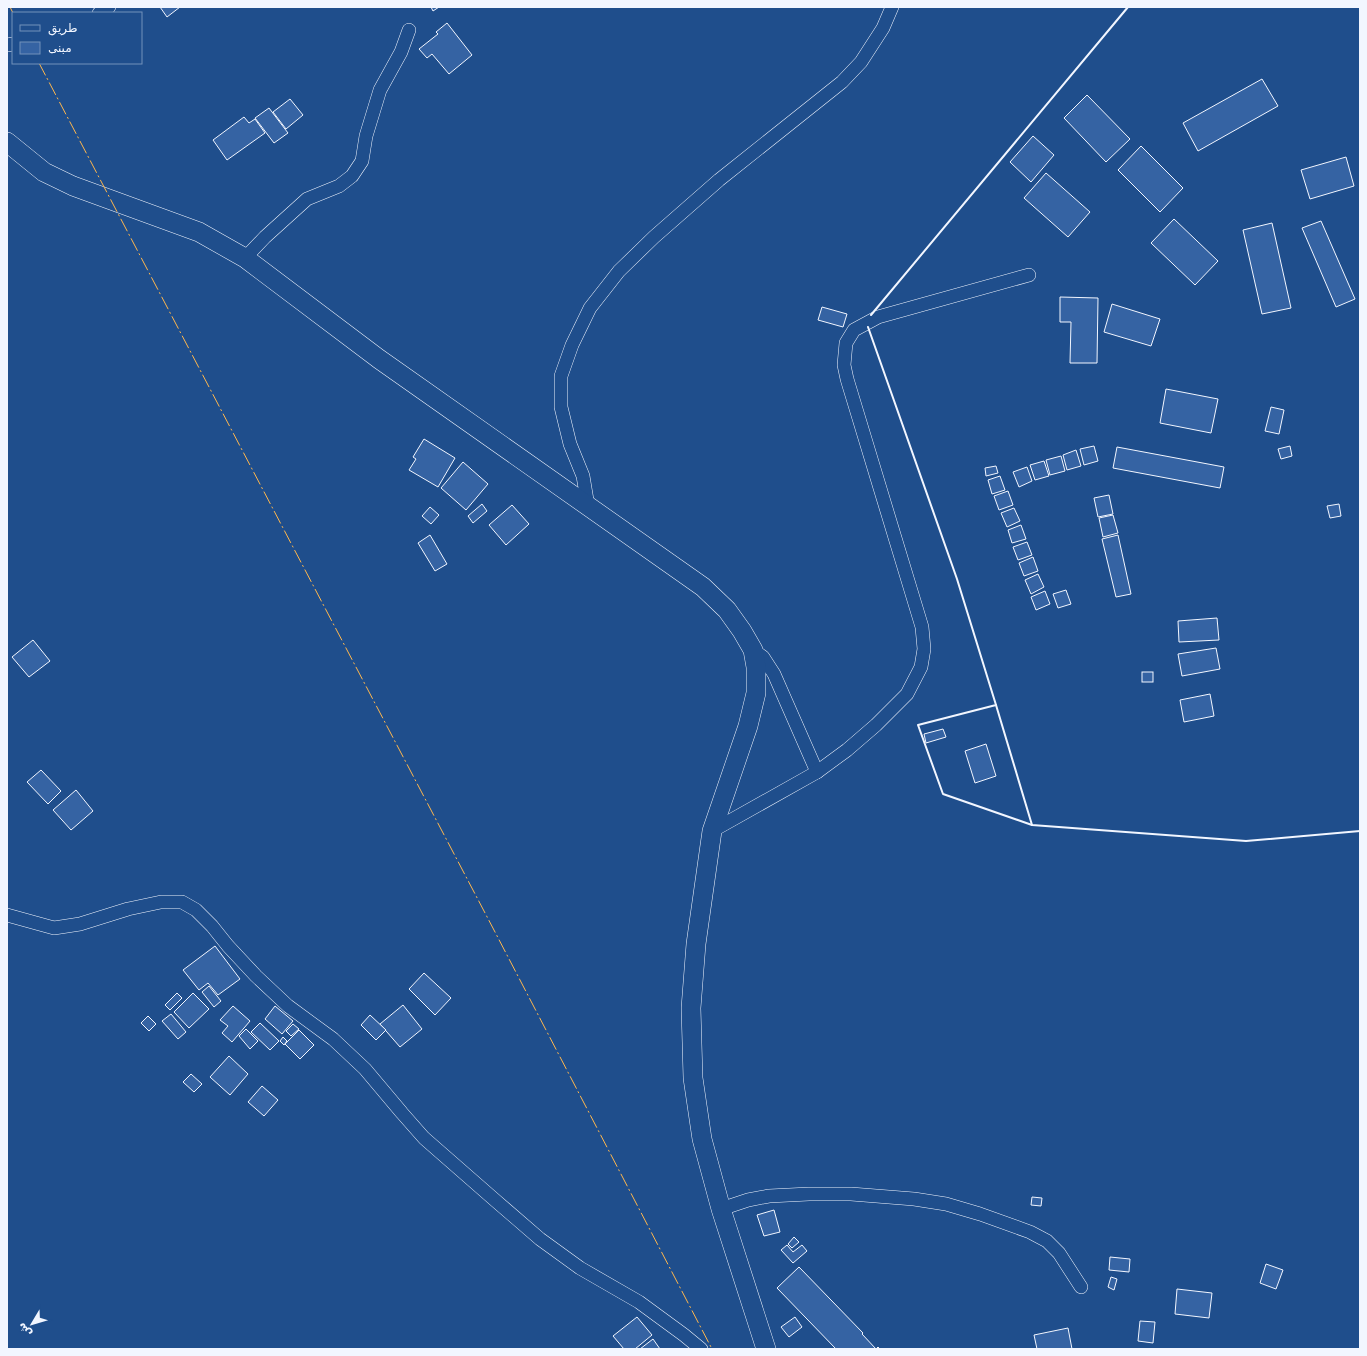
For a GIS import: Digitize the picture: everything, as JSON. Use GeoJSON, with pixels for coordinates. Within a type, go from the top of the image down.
{"type":"FeatureCollection","features":[{"type":"Feature","properties":{"kind":"street"},"geometry":{"type":"LineString","coordinates":[[588,506],[583,476],[570,444],[561,407],[561,376],[572,345],[590,308],[619,271],[654,237],[719,180],[842,82],[861,62],[884,28],[892,7]]}},
{"type":"Feature","properties":{"kind":"street"},"geometry":{"type":"LineString","coordinates":[[246,258],[307,199],[339,186],[352,176],[362,161],[366,136],[380,90],[401,52],[408,30]]}},
{"type":"Feature","properties":{"kind":"street"},"geometry":{"type":"LineString","coordinates":[[7,142],[44,172],[73,186],[199,232],[246,258],[379,359],[703,587],[727,610],[742,631],[753,650],[756,667],[756,693],[746,732],[712,831],[696,944],[691,1008],[692,1070],[702,1139],[721,1209],[766,1349]]}},
{"type":"Feature","properties":{"kind":"street"},"geometry":{"type":"LineString","coordinates":[[712,831],[817,772],[847,750],[876,725],[907,694],[921,667],[924,649],[922,627],[847,379],[844,365],[846,343],[854,330],[878,317],[1029,275]]}},
{"type":"Feature","properties":{"kind":"street"},"geometry":{"type":"LineString","coordinates":[[753,650],[763,657],[774,674],[817,772]]}},
{"type":"Feature","properties":{"kind":"street"},"geometry":{"type":"LineString","coordinates":[[7,915],[54,928],[80,924],[161,902],[182,902],[196,910],[256,976],[288,1006],[333,1039],[365,1069],[424,1138],[540,1239],[580,1268],[639,1302],[701,1349]]}},
{"type":"Feature","properties":{"kind":"street"},"geometry":{"type":"LineString","coordinates":[[721,1209],[748,1200],[769,1196],[809,1194],[882,1196],[946,1204],[980,1214],[1024,1230],[1047,1241],[1059,1253],[1081,1287]]}},
{"type":"Feature","properties":{"kind":"building"},"geometry":{"type":"Polygon","coordinates":[[[160,7],[180,7],[167,17],[160,7]]]}},
{"type":"Feature","properties":{"kind":"building"},"geometry":{"type":"Polygon","coordinates":[[[431,7],[439,7],[433,11],[431,7]]]}},
{"type":"Feature","properties":{"kind":"building"},"geometry":{"type":"Polygon","coordinates":[[[447,23],[472,55],[449,74],[432,54],[427,58],[419,49],[438,34],[436,32],[447,23]]]}},
{"type":"Feature","properties":{"kind":"building"},"geometry":{"type":"Polygon","coordinates":[[[1262,79],[1278,106],[1198,151],[1183,123],[1262,79]]]}},
{"type":"Feature","properties":{"kind":"building"},"geometry":{"type":"Polygon","coordinates":[[[1087,95],[1130,139],[1106,162],[1064,118],[1087,95]]]}},
{"type":"Feature","properties":{"kind":"building"},"geometry":{"type":"Polygon","coordinates":[[[290,99],[303,115],[286,129],[273,112],[290,99]]]}},
{"type":"Feature","properties":{"kind":"building"},"geometry":{"type":"Polygon","coordinates":[[[269,108],[288,133],[274,143],[255,118],[269,108]]]}},
{"type":"Feature","properties":{"kind":"building"},"geometry":{"type":"Polygon","coordinates":[[[244,117],[249,123],[255,119],[265,133],[227,160],[213,140],[244,117]]]}},
{"type":"Feature","properties":{"kind":"building"},"geometry":{"type":"Polygon","coordinates":[[[1033,136],[1054,155],[1031,182],[1010,162],[1033,136]]]}},
{"type":"Feature","properties":{"kind":"building"},"geometry":{"type":"Polygon","coordinates":[[[1141,146],[1183,188],[1160,212],[1118,170],[1141,146]]]}},
{"type":"Feature","properties":{"kind":"building"},"geometry":{"type":"Polygon","coordinates":[[[1346,157],[1354,186],[1310,199],[1301,170],[1346,157]]]}},
{"type":"Feature","properties":{"kind":"building"},"geometry":{"type":"Polygon","coordinates":[[[1046,173],[1090,212],[1068,237],[1024,198],[1046,173]]]}},
{"type":"Feature","properties":{"kind":"building"},"geometry":{"type":"Polygon","coordinates":[[[1174,219],[1218,261],[1195,285],[1151,243],[1174,219]]]}},
{"type":"Feature","properties":{"kind":"building"},"geometry":{"type":"Polygon","coordinates":[[[1321,221],[1355,299],[1336,307],[1302,228],[1321,221]]]}},
{"type":"Feature","properties":{"kind":"building"},"geometry":{"type":"Polygon","coordinates":[[[1272,223],[1291,308],[1262,314],[1243,230],[1272,223]]]}},
{"type":"Feature","properties":{"kind":"building"},"geometry":{"type":"Polygon","coordinates":[[[1060,297],[1098,298],[1097,363],[1070,363],[1071,322],[1060,322],[1060,297]]]}},
{"type":"Feature","properties":{"kind":"building"},"geometry":{"type":"Polygon","coordinates":[[[1112,304],[1160,319],[1151,346],[1104,332],[1112,304]]]}},
{"type":"Feature","properties":{"kind":"building"},"geometry":{"type":"Polygon","coordinates":[[[822,307],[847,314],[843,327],[818,320],[822,307]]]}},
{"type":"Feature","properties":{"kind":"building"},"geometry":{"type":"Polygon","coordinates":[[[1166,389],[1218,399],[1211,433],[1160,423],[1166,389]]]}},
{"type":"Feature","properties":{"kind":"building"},"geometry":{"type":"Polygon","coordinates":[[[1271,407],[1284,410],[1279,434],[1265,431],[1271,407]]]}},
{"type":"Feature","properties":{"kind":"building"},"geometry":{"type":"Polygon","coordinates":[[[424,439],[455,458],[438,487],[409,470],[416,459],[413,457],[424,439]]]}},
{"type":"Feature","properties":{"kind":"building"},"geometry":{"type":"Polygon","coordinates":[[[1094,446],[1098,461],[1084,465],[1080,449],[1094,446]]]}},
{"type":"Feature","properties":{"kind":"building"},"geometry":{"type":"Polygon","coordinates":[[[1290,446],[1292,456],[1281,459],[1278,449],[1290,446]]]}},
{"type":"Feature","properties":{"kind":"building"},"geometry":{"type":"Polygon","coordinates":[[[1117,447],[1224,467],[1220,488],[1113,468],[1117,447]]]}},
{"type":"Feature","properties":{"kind":"building"},"geometry":{"type":"Polygon","coordinates":[[[1076,450],[1081,466],[1067,470],[1063,455],[1076,450]]]}},
{"type":"Feature","properties":{"kind":"building"},"geometry":{"type":"Polygon","coordinates":[[[1061,456],[1065,471],[1050,475],[1046,460],[1061,456]]]}},
{"type":"Feature","properties":{"kind":"building"},"geometry":{"type":"Polygon","coordinates":[[[1044,461],[1049,476],[1035,480],[1030,465],[1044,461]]]}},
{"type":"Feature","properties":{"kind":"building"},"geometry":{"type":"Polygon","coordinates":[[[463,462],[488,484],[466,510],[441,488],[463,462]]]}},
{"type":"Feature","properties":{"kind":"building"},"geometry":{"type":"Polygon","coordinates":[[[996,466],[998,473],[986,476],[985,468],[996,466]]]}},
{"type":"Feature","properties":{"kind":"building"},"geometry":{"type":"Polygon","coordinates":[[[1027,467],[1032,481],[1019,487],[1013,472],[1027,467]]]}},
{"type":"Feature","properties":{"kind":"building"},"geometry":{"type":"Polygon","coordinates":[[[1000,476],[1005,490],[992,494],[988,480],[1000,476]]]}},
{"type":"Feature","properties":{"kind":"building"},"geometry":{"type":"Polygon","coordinates":[[[1008,491],[1013,505],[999,510],[994,496],[1008,491]]]}},
{"type":"Feature","properties":{"kind":"building"},"geometry":{"type":"Polygon","coordinates":[[[1109,495],[1113,514],[1098,517],[1094,498],[1109,495]]]}},
{"type":"Feature","properties":{"kind":"building"},"geometry":{"type":"Polygon","coordinates":[[[482,504],[487,511],[473,523],[468,516],[482,504]]]}},
{"type":"Feature","properties":{"kind":"building"},"geometry":{"type":"Polygon","coordinates":[[[1339,504],[1341,516],[1330,518],[1327,506],[1339,504]]]}},
{"type":"Feature","properties":{"kind":"building"},"geometry":{"type":"Polygon","coordinates":[[[512,505],[529,524],[506,545],[489,525],[512,505]]]}},
{"type":"Feature","properties":{"kind":"building"},"geometry":{"type":"Polygon","coordinates":[[[430,507],[439,515],[431,524],[422,516],[430,507]]]}},
{"type":"Feature","properties":{"kind":"building"},"geometry":{"type":"Polygon","coordinates":[[[1014,508],[1020,521],[1007,527],[1001,513],[1014,508]]]}},
{"type":"Feature","properties":{"kind":"building"},"geometry":{"type":"Polygon","coordinates":[[[1113,515],[1118,533],[1103,537],[1099,518],[1113,515]]]}},
{"type":"Feature","properties":{"kind":"building"},"geometry":{"type":"Polygon","coordinates":[[[1021,525],[1026,539],[1012,543],[1008,530],[1021,525]]]}},
{"type":"Feature","properties":{"kind":"building"},"geometry":{"type":"Polygon","coordinates":[[[430,535],[447,564],[435,571],[418,543],[430,535]]]}},
{"type":"Feature","properties":{"kind":"building"},"geometry":{"type":"Polygon","coordinates":[[[1118,535],[1131,594],[1116,597],[1102,539],[1118,535]]]}},
{"type":"Feature","properties":{"kind":"building"},"geometry":{"type":"Polygon","coordinates":[[[1027,542],[1032,555],[1018,560],[1013,547],[1027,542]]]}},
{"type":"Feature","properties":{"kind":"building"},"geometry":{"type":"Polygon","coordinates":[[[1033,557],[1038,571],[1024,576],[1019,563],[1033,557]]]}},
{"type":"Feature","properties":{"kind":"building"},"geometry":{"type":"Polygon","coordinates":[[[1038,574],[1044,587],[1031,594],[1025,580],[1038,574]]]}},
{"type":"Feature","properties":{"kind":"building"},"geometry":{"type":"Polygon","coordinates":[[[1066,590],[1071,604],[1058,608],[1053,594],[1066,590]]]}},
{"type":"Feature","properties":{"kind":"building"},"geometry":{"type":"Polygon","coordinates":[[[1045,591],[1050,604],[1036,610],[1031,597],[1045,591]]]}},
{"type":"Feature","properties":{"kind":"building"},"geometry":{"type":"Polygon","coordinates":[[[1217,618],[1219,640],[1179,642],[1178,621],[1217,618]]]}},
{"type":"Feature","properties":{"kind":"building"},"geometry":{"type":"Polygon","coordinates":[[[33,640],[50,661],[29,677],[12,657],[33,640]]]}},
{"type":"Feature","properties":{"kind":"building"},"geometry":{"type":"Polygon","coordinates":[[[1216,648],[1220,669],[1182,676],[1178,654],[1216,648]]]}},
{"type":"Feature","properties":{"kind":"building"},"geometry":{"type":"Polygon","coordinates":[[[1142,672],[1153,672],[1153,682],[1142,682],[1142,672]]]}},
{"type":"Feature","properties":{"kind":"building"},"geometry":{"type":"Polygon","coordinates":[[[1210,694],[1214,716],[1184,722],[1180,700],[1210,694]]]}},
{"type":"Feature","properties":{"kind":"building"},"geometry":{"type":"Polygon","coordinates":[[[943,729],[946,737],[926,743],[924,734],[943,729]]]}},
{"type":"Feature","properties":{"kind":"building"},"geometry":{"type":"Polygon","coordinates":[[[986,744],[996,776],[975,783],[965,751],[986,744]]]}},
{"type":"Feature","properties":{"kind":"building"},"geometry":{"type":"Polygon","coordinates":[[[41,770],[61,791],[48,804],[27,782],[41,770]]]}},
{"type":"Feature","properties":{"kind":"building"},"geometry":{"type":"Polygon","coordinates":[[[76,790],[93,811],[71,830],[53,810],[76,790]]]}},
{"type":"Feature","properties":{"kind":"building"},"geometry":{"type":"Polygon","coordinates":[[[215,946],[240,979],[218,995],[208,983],[199,990],[183,970],[215,946]]]}},
{"type":"Feature","properties":{"kind":"building"},"geometry":{"type":"Polygon","coordinates":[[[424,973],[451,998],[435,1015],[409,989],[424,973]]]}},
{"type":"Feature","properties":{"kind":"building"},"geometry":{"type":"Polygon","coordinates":[[[209,986],[221,1001],[214,1007],[202,992],[209,986]]]}},
{"type":"Feature","properties":{"kind":"building"},"geometry":{"type":"Polygon","coordinates":[[[177,993],[182,998],[170,1010],[165,1005],[177,993]]]}},
{"type":"Feature","properties":{"kind":"building"},"geometry":{"type":"Polygon","coordinates":[[[193,993],[209,1009],[189,1028],[174,1012],[193,993]]]}},
{"type":"Feature","properties":{"kind":"building"},"geometry":{"type":"Polygon","coordinates":[[[403,1005],[422,1029],[400,1047],[380,1024],[403,1005]]]}},
{"type":"Feature","properties":{"kind":"building"},"geometry":{"type":"Polygon","coordinates":[[[233,1006],[250,1021],[232,1042],[222,1033],[228,1026],[220,1020],[233,1006]]]}},
{"type":"Feature","properties":{"kind":"building"},"geometry":{"type":"Polygon","coordinates":[[[275,1006],[293,1021],[282,1034],[265,1019],[275,1006]]]}},
{"type":"Feature","properties":{"kind":"building"},"geometry":{"type":"Polygon","coordinates":[[[171,1014],[186,1032],[178,1039],[162,1021],[171,1014]]]}},
{"type":"Feature","properties":{"kind":"building"},"geometry":{"type":"Polygon","coordinates":[[[370,1015],[386,1030],[376,1040],[361,1025],[370,1015]]]}},
{"type":"Feature","properties":{"kind":"building"},"geometry":{"type":"Polygon","coordinates":[[[148,1016],[156,1024],[149,1031],[141,1023],[148,1016]]]}},
{"type":"Feature","properties":{"kind":"building"},"geometry":{"type":"Polygon","coordinates":[[[260,1023],[279,1041],[270,1050],[251,1032],[260,1023]]]}},
{"type":"Feature","properties":{"kind":"building"},"geometry":{"type":"Polygon","coordinates":[[[293,1024],[299,1029],[291,1036],[286,1031],[293,1024]]]}},
{"type":"Feature","properties":{"kind":"building"},"geometry":{"type":"Polygon","coordinates":[[[246,1029],[258,1041],[250,1049],[239,1036],[246,1029]]]}},
{"type":"Feature","properties":{"kind":"building"},"geometry":{"type":"Polygon","coordinates":[[[299,1030],[314,1045],[300,1059],[285,1044],[299,1030]]]}},
{"type":"Feature","properties":{"kind":"building"},"geometry":{"type":"Polygon","coordinates":[[[283,1037],[287,1041],[284,1045],[280,1041],[283,1037]]]}},
{"type":"Feature","properties":{"kind":"building"},"geometry":{"type":"Polygon","coordinates":[[[229,1056],[248,1074],[230,1095],[210,1077],[229,1056]]]}},
{"type":"Feature","properties":{"kind":"building"},"geometry":{"type":"Polygon","coordinates":[[[191,1074],[202,1084],[194,1092],[183,1082],[191,1074]]]}},
{"type":"Feature","properties":{"kind":"building"},"geometry":{"type":"Polygon","coordinates":[[[262,1086],[278,1100],[264,1116],[248,1102],[262,1086]]]}},
{"type":"Feature","properties":{"kind":"building"},"geometry":{"type":"Polygon","coordinates":[[[1032,1197],[1042,1198],[1041,1206],[1031,1205],[1032,1197]]]}},
{"type":"Feature","properties":{"kind":"building"},"geometry":{"type":"Polygon","coordinates":[[[774,1210],[780,1232],[764,1236],[757,1215],[774,1210]]]}},
{"type":"Feature","properties":{"kind":"building"},"geometry":{"type":"Polygon","coordinates":[[[794,1237],[799,1242],[792,1248],[788,1244],[794,1237]]]}},
{"type":"Feature","properties":{"kind":"building"},"geometry":{"type":"Polygon","coordinates":[[[787,1245],[793,1252],[802,1245],[807,1251],[793,1263],[781,1250],[787,1245]]]}},
{"type":"Feature","properties":{"kind":"building"},"geometry":{"type":"Polygon","coordinates":[[[1110,1257],[1130,1259],[1129,1272],[1109,1270],[1110,1257]]]}},
{"type":"Feature","properties":{"kind":"building"},"geometry":{"type":"Polygon","coordinates":[[[1266,1264],[1283,1270],[1276,1289],[1260,1283],[1266,1264]]]}},
{"type":"Feature","properties":{"kind":"building"},"geometry":{"type":"Polygon","coordinates":[[[799,1267],[863,1333],[862,1334],[876,1349],[836,1349],[777,1288],[799,1267]]]}},
{"type":"Feature","properties":{"kind":"building"},"geometry":{"type":"Polygon","coordinates":[[[1111,1277],[1117,1279],[1114,1290],[1108,1287],[1111,1277]]]}},
{"type":"Feature","properties":{"kind":"building"},"geometry":{"type":"Polygon","coordinates":[[[1177,1289],[1212,1293],[1209,1318],[1175,1314],[1177,1289]]]}},
{"type":"Feature","properties":{"kind":"building"},"geometry":{"type":"Polygon","coordinates":[[[637,1317],[652,1335],[635,1349],[624,1349],[613,1336],[637,1317]]]}},
{"type":"Feature","properties":{"kind":"building"},"geometry":{"type":"Polygon","coordinates":[[[795,1317],[802,1327],[789,1337],[781,1327],[795,1317]]]}},
{"type":"Feature","properties":{"kind":"building"},"geometry":{"type":"Polygon","coordinates":[[[1140,1321],[1155,1322],[1153,1343],[1138,1341],[1140,1321]]]}},
{"type":"Feature","properties":{"kind":"building"},"geometry":{"type":"Polygon","coordinates":[[[1068,1328],[1072,1349],[1037,1349],[1034,1335],[1068,1328]]]}},
{"type":"Feature","properties":{"kind":"building"},"geometry":{"type":"Polygon","coordinates":[[[653,1339],[660,1349],[640,1349],[653,1339]]]}},
{"type":"Feature","properties":{"kind":"wall"},"geometry":{"type":"LineString","coordinates":[[871,315],[1128,7]]}},
{"type":"Feature","properties":{"kind":"wall"},"geometry":{"type":"LineString","coordinates":[[868,327],[957,579],[996,705],[918,725],[943,794],[1032,825],[1246,841],[1360,831]]}},
{"type":"Feature","properties":{"kind":"wall"},"geometry":{"type":"LineString","coordinates":[[996,705],[1032,825]]}},
{"type":"Feature","properties":{"kind":"power"},"geometry":{"type":"LineString","coordinates":[[10,7],[12,12]]}},
{"type":"Feature","properties":{"kind":"power"},"geometry":{"type":"LineString","coordinates":[[40,64],[712,1349]]}}]}
